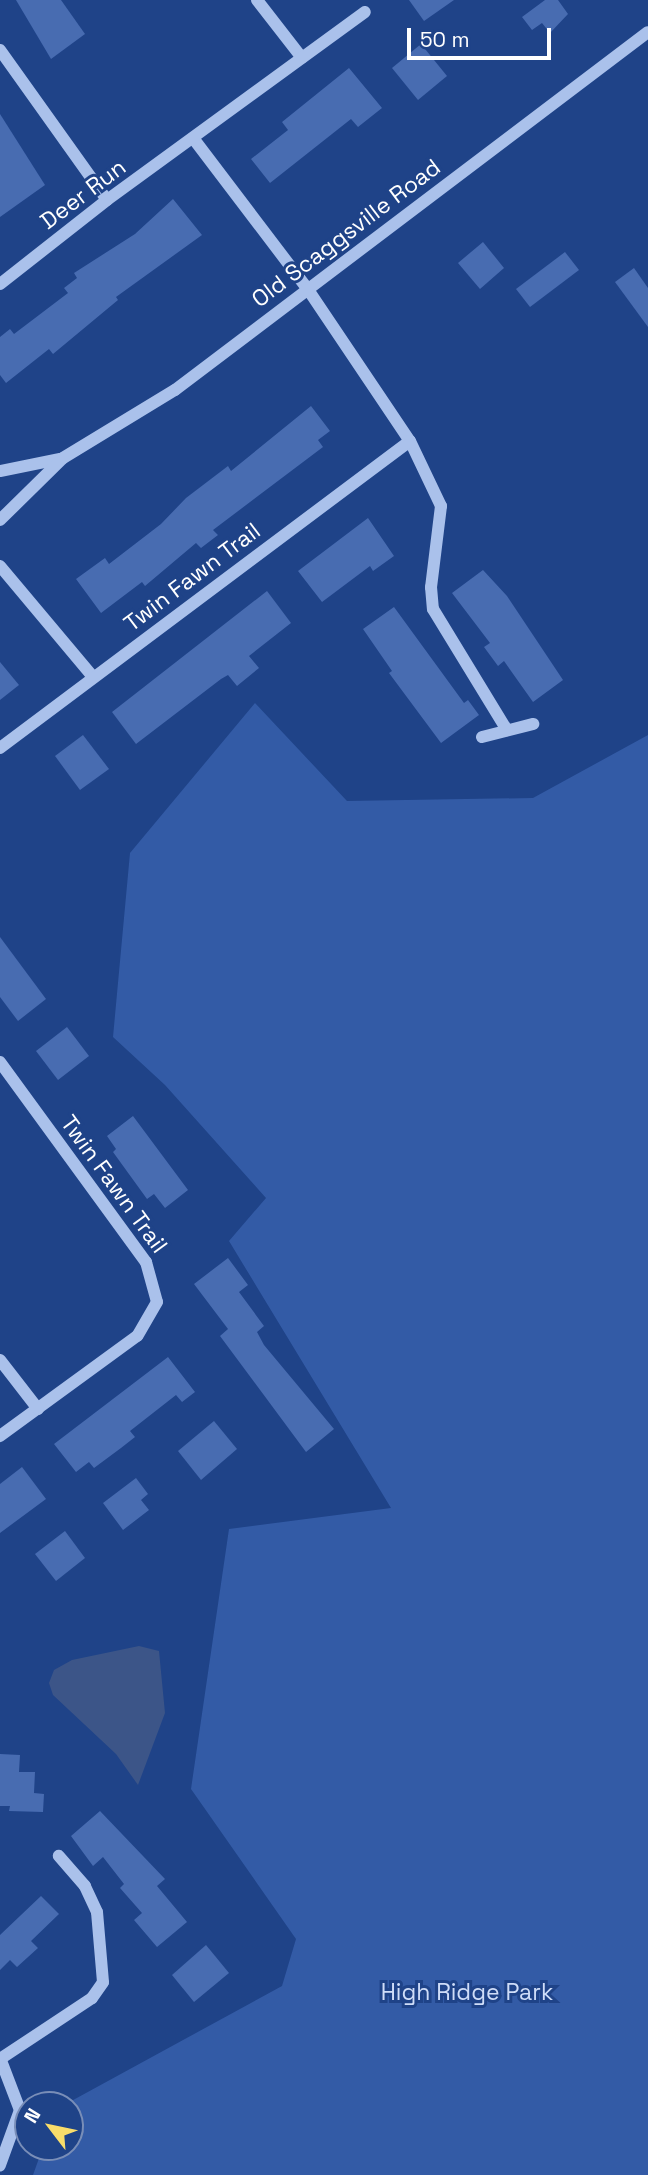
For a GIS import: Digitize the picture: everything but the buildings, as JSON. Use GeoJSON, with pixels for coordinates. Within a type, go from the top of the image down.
{"type":"FeatureCollection","features":[{"type":"Feature","properties":{"kind":"street"},"geometry":{"type":"LineString","coordinates":[[257,0],[302,58]]}},
{"type":"Feature","properties":{"kind":"street","name":"Deer Run"},"geometry":{"type":"LineString","coordinates":[[0,284],[107,200],[365,12]]}},
{"type":"Feature","properties":{"kind":"street","name":"Old Scaggsville Road"},"geometry":{"type":"LineString","coordinates":[[0,520],[63,458],[176,390],[307,288],[648,32]]}},
{"type":"Feature","properties":{"kind":"street"},"geometry":{"type":"LineString","coordinates":[[0,50],[107,200]]}},
{"type":"Feature","properties":{"kind":"street"},"geometry":{"type":"LineString","coordinates":[[193,138],[307,288],[410,441],[441,506],[431,587],[433,609],[507,730]]}},
{"type":"Feature","properties":{"kind":"street","name":"Twin Fawn Trail"},"geometry":{"type":"LineString","coordinates":[[0,748],[410,441]]}},
{"type":"Feature","properties":{"kind":"street","name":"Old Scaggsville Road"},"geometry":{"type":"LineString","coordinates":[[0,471],[23,470],[63,458]]}},
{"type":"Feature","properties":{"kind":"street"},"geometry":{"type":"LineString","coordinates":[[0,505],[0,512]]}},
{"type":"Feature","properties":{"kind":"street"},"geometry":{"type":"LineString","coordinates":[[0,566],[93,677]]}},
{"type":"Feature","properties":{"kind":"street"},"geometry":{"type":"LineString","coordinates":[[482,737],[533,724]]}},
{"type":"Feature","properties":{"kind":"street","name":"Twin Fawn Trail"},"geometry":{"type":"LineString","coordinates":[[0,1062],[146,1262],[157,1289],[153,1315],[137,1336],[0,1436]]}},
{"type":"Feature","properties":{"kind":"street"},"geometry":{"type":"LineString","coordinates":[[0,1360],[38,1409]]}},
{"type":"Feature","properties":{"kind":"street"},"geometry":{"type":"LineString","coordinates":[[0,2165],[20,2109],[0,2059],[92,1998],[103,1982],[97,1912],[85,1886],[59,1856]]}},
{"type":"Feature","properties":{"kind":"green space","name":"High Ridge Park"},"geometry":{"type":"Polygon","coordinates":[[[255,703],[347,801],[533,798],[648,735],[648,2175],[33,2175],[38,2161],[84,2161],[84,2094],[282,1986],[296,1939],[191,1789],[229,1529],[391,1508],[229,1241],[266,1198],[165,1085],[113,1037],[130,853],[255,703]]]}},
{"type":"Feature","properties":{"kind":"shaded area"},"geometry":{"type":"Polygon","coordinates":[[[139,1646],[159,1651],[165,1713],[138,1785],[116,1754],[53,1695],[49,1683],[54,1670],[72,1660],[139,1646]]]}}]}
